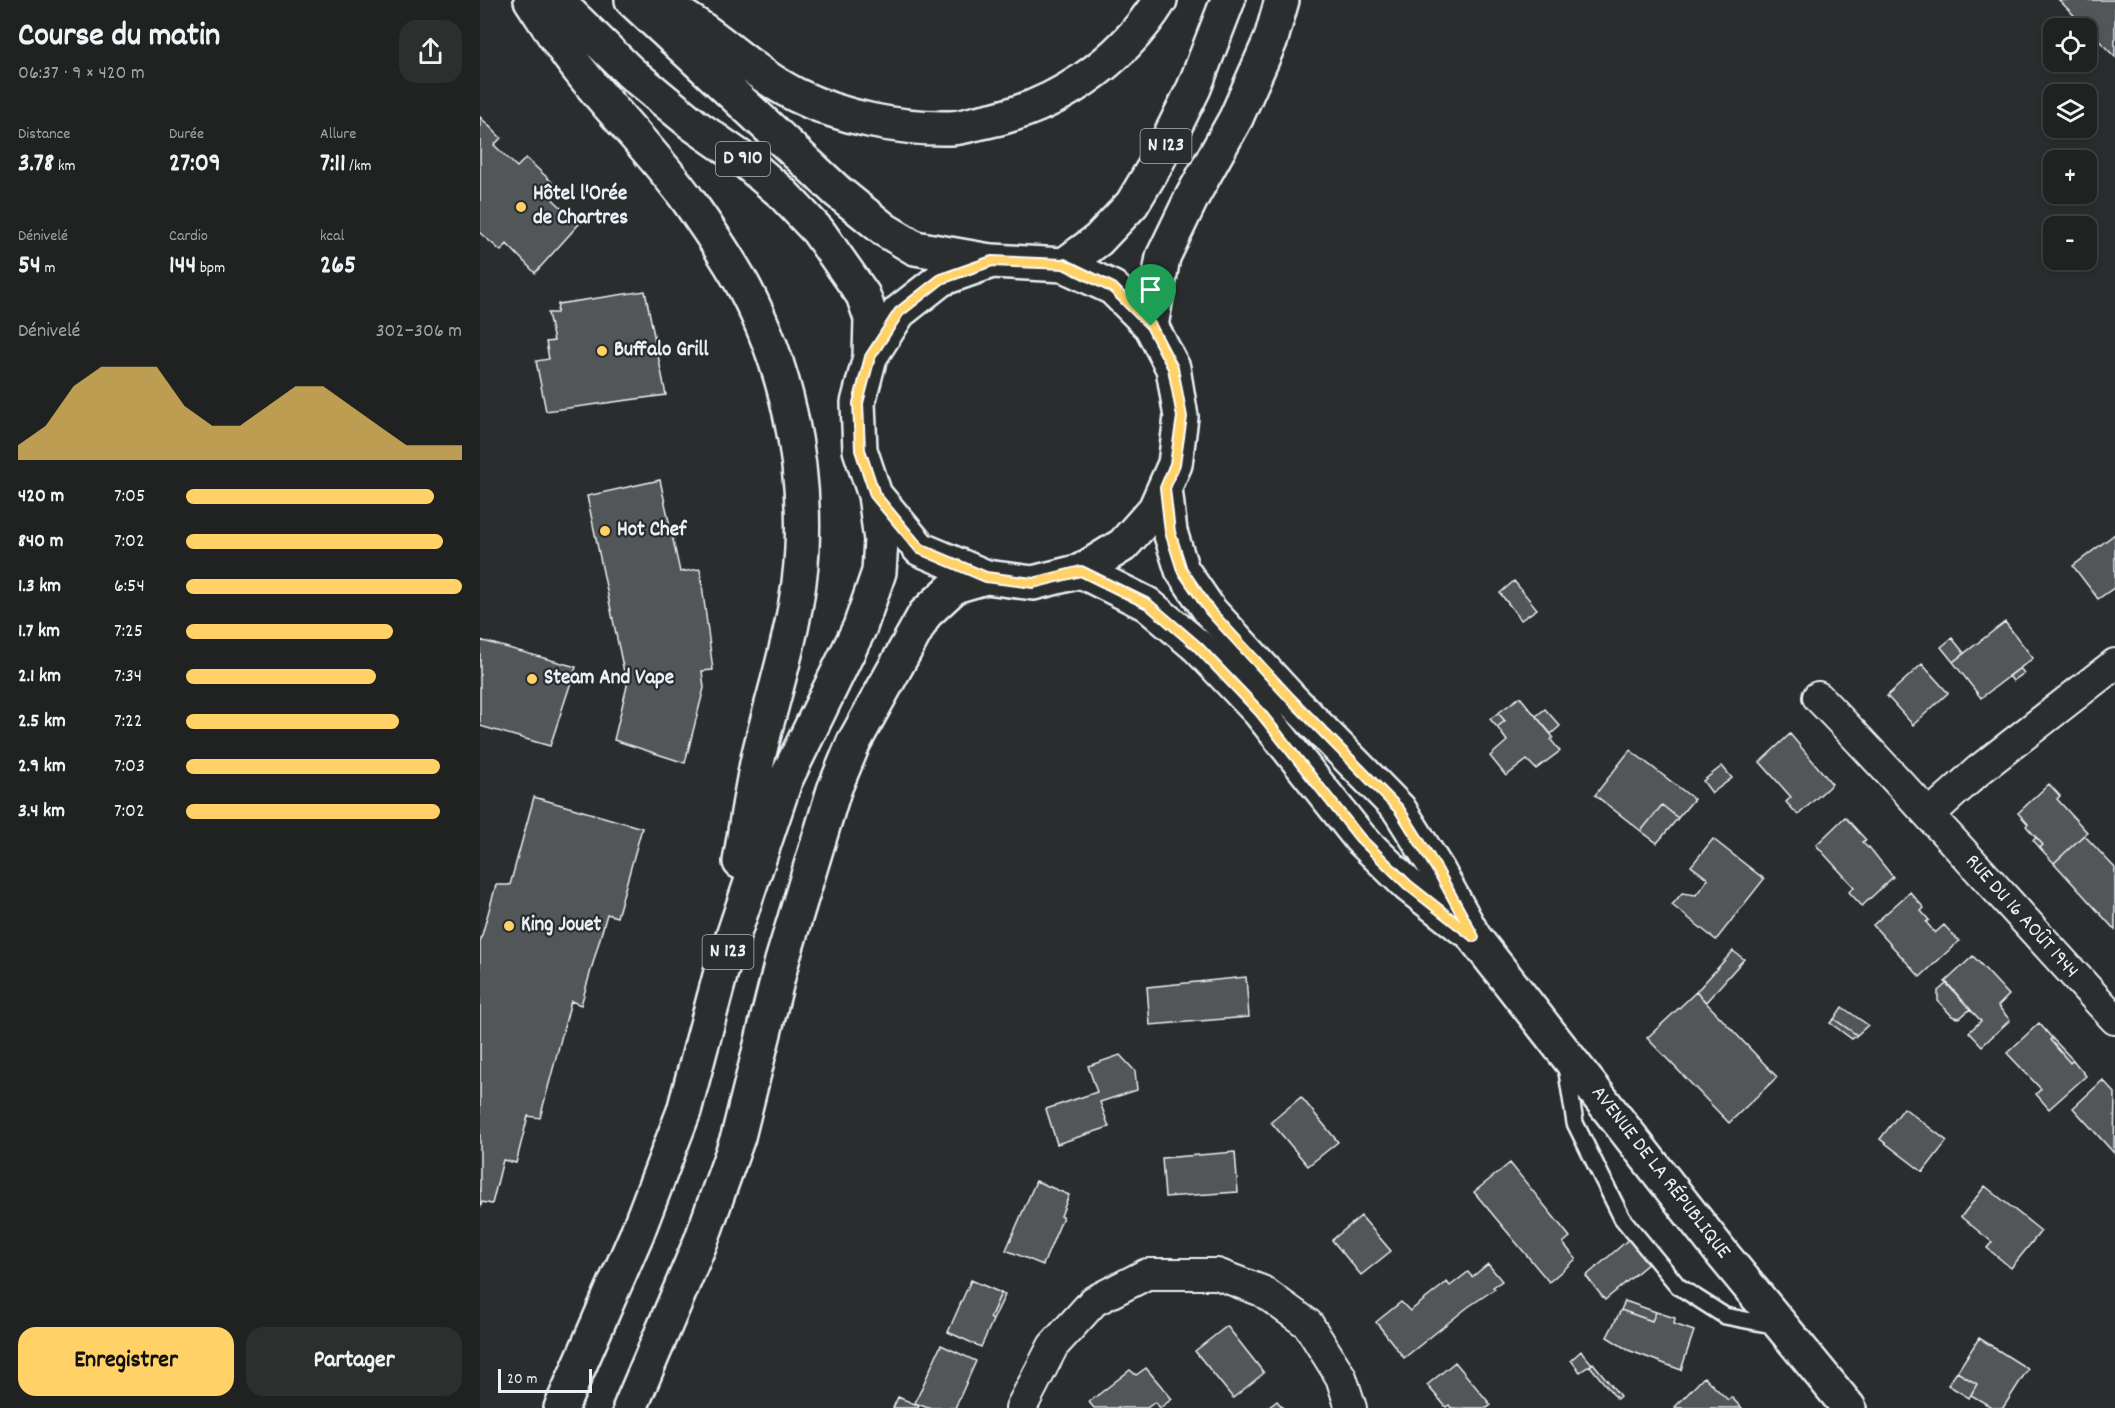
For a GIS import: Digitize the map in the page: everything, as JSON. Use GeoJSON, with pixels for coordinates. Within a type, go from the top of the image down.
{"type":"FeatureCollection","features":[{"type":"Feature","properties":{"kind":"main road"},"geometry":{"type":"LineString","coordinates":[[531,0],[572,60],[683,193],[744,287],[765,333],[782,382],[794,429],[802,484],[802,551],[791,628],[758,757],[721,972]]}},
{"type":"Feature","properties":{"kind":"main road","name":"D 910"},"geometry":{"type":"LineString","coordinates":[[556,0],[631,74],[694,125],[748,164],[781,192],[818,231],[863,295],[871,318],[870,357]]}},
{"type":"Feature","properties":{"kind":"main road","name":"D 910"},"geometry":{"type":"LineString","coordinates":[[632,0],[838,192],[885,230],[915,248],[992,261]]}},
{"type":"Feature","properties":{"kind":"main road"},"geometry":{"type":"LineString","coordinates":[[657,0],[699,27],[758,71],[795,94],[833,111],[911,126],[952,128],[1002,118],[1047,101],[1089,76],[1121,51],[1148,19],[1160,0]]}},
{"type":"Feature","properties":{"kind":"main road","name":"N 123"},"geometry":{"type":"LineString","coordinates":[[1064,264],[1098,240],[1132,204],[1156,164],[1194,88],[1228,0]]}},
{"type":"Feature","properties":{"kind":"main road","name":"N 123"},"geometry":{"type":"LineString","coordinates":[[1151,326],[1163,257],[1192,197],[1236,118],[1270,39],[1282,0]]}},
{"type":"Feature","properties":{"kind":"main road","name":"N 123"},"geometry":{"type":"LineString","coordinates":[[561,1408],[636,1236],[684,1111],[721,972],[784,781],[860,627],[879,572],[881,540],[875,495],[860,450],[858,403],[870,357],[899,312],[941,279],[992,261],[1064,264],[1113,288],[1151,326],[1173,368],[1182,417],[1175,464],[1165,488],[1155,509],[1123,545],[1081,571],[1033,583],[986,577],[920,549],[875,495]]}},
{"type":"Feature","properties":{"kind":"main road","name":"AVENUE DE LA RÉPUBLIQUE"},"geometry":{"type":"LineString","coordinates":[[1165,488],[1170,532],[1182,570],[1210,611],[1290,698],[1399,809],[1438,871],[1474,937],[1849,1408]]}},
{"type":"Feature","properties":{"kind":"main road","name":"AVENUE DE LA RÉPUBLIQUE"},"geometry":{"type":"LineString","coordinates":[[1081,571],[1148,604],[1197,646],[1259,711],[1360,838],[1408,885],[1474,937]]}},
{"type":"Feature","properties":{"kind":"main road","name":"N 123"},"geometry":{"type":"LineString","coordinates":[[630,1408],[701,1241],[738,1137],[785,951],[813,853],[842,771],[882,690],[925,614],[955,586],[986,577]]}},
{"type":"Feature","properties":{"kind":"street"},"geometry":{"type":"LineString","coordinates":[[1930,814],[1979,770],[2115,664]]}},
{"type":"Feature","properties":{"kind":"street","name":"RUE DU 16 AOÛT 1944"},"geometry":{"type":"LineString","coordinates":[[1818,697],[1930,814],[1978,870],[2115,1019]]}},
{"type":"Feature","properties":{"kind":"street"},"geometry":{"type":"LineString","coordinates":[[1021,1408],[1053,1346],[1094,1301],[1147,1274],[1217,1274],[1262,1291],[1308,1324],[1341,1377],[1351,1408]]}},
{"type":"Feature","properties":{"kind":"lane"},"geometry":{"type":"LineString","coordinates":[[1564,1052],[1575,1123],[1622,1218],[1678,1286],[1725,1316],[1782,1326]]}},
{"type":"Feature","properties":{"kind":"building"},"geometry":{"type":"Polygon","coordinates":[[[2059,0],[2115,0],[2115,57],[2097,39],[2097,18],[2077,18],[2059,0]]]}},
{"type":"Feature","properties":{"kind":"building","name":"Hôtel l'Orée de Chartres"},"geometry":{"type":"Polygon","coordinates":[[[480,117],[501,138],[494,145],[517,167],[526,158],[552,182],[544,191],[579,224],[535,273],[507,244],[501,251],[480,233],[480,117]]]}},
{"type":"Feature","properties":{"kind":"building","name":"Buffalo Grill"},"geometry":{"type":"Polygon","coordinates":[[[645,291],[666,395],[546,411],[536,361],[549,359],[546,342],[554,341],[548,313],[557,313],[558,304],[645,291]]]}},
{"type":"Feature","properties":{"kind":"building"},"geometry":{"type":"Polygon","coordinates":[[[660,480],[680,572],[700,569],[713,670],[702,671],[704,688],[685,763],[614,740],[627,686],[587,496],[660,480]]]}},
{"type":"Feature","properties":{"kind":"building"},"geometry":{"type":"Polygon","coordinates":[[[2115,534],[2115,587],[2098,599],[2073,566],[2115,534]]]}},
{"type":"Feature","properties":{"kind":"building"},"geometry":{"type":"Polygon","coordinates":[[[1514,581],[1537,609],[1521,620],[1500,593],[1514,581]]]}},
{"type":"Feature","properties":{"kind":"building"},"geometry":{"type":"Polygon","coordinates":[[[2005,622],[2033,658],[1981,698],[1953,662],[2005,622]]]}},
{"type":"Feature","properties":{"kind":"building"},"geometry":{"type":"Polygon","coordinates":[[[1952,638],[1964,653],[1953,662],[1941,647],[1952,638]]]}},
{"type":"Feature","properties":{"kind":"building"},"geometry":{"type":"Polygon","coordinates":[[[480,640],[576,667],[550,746],[480,726],[480,640]]]}},
{"type":"Feature","properties":{"kind":"building"},"geometry":{"type":"Polygon","coordinates":[[[1922,664],[1948,693],[1913,725],[1887,696],[1922,664]]]}},
{"type":"Feature","properties":{"kind":"building"},"geometry":{"type":"Polygon","coordinates":[[[2020,668],[2024,673],[2013,681],[2009,676],[2020,668]]]}},
{"type":"Feature","properties":{"kind":"building"},"geometry":{"type":"Polygon","coordinates":[[[1520,697],[1553,737],[1551,740],[1560,751],[1536,769],[1527,760],[1506,776],[1490,756],[1507,741],[1497,727],[1505,721],[1498,713],[1520,697]]]}},
{"type":"Feature","properties":{"kind":"building"},"geometry":{"type":"Polygon","coordinates":[[[1545,709],[1560,726],[1551,734],[1536,716],[1545,709]]]}},
{"type":"Feature","properties":{"kind":"building"},"geometry":{"type":"Polygon","coordinates":[[[1498,713],[1505,721],[1497,727],[1490,719],[1498,713]]]}},
{"type":"Feature","properties":{"kind":"building"},"geometry":{"type":"Polygon","coordinates":[[[1790,734],[1832,784],[1798,815],[1786,802],[1791,797],[1760,762],[1790,734]]]}},
{"type":"Feature","properties":{"kind":"building"},"geometry":{"type":"Polygon","coordinates":[[[1630,750],[1694,799],[1678,818],[1662,805],[1641,831],[1595,795],[1630,750]]]}},
{"type":"Feature","properties":{"kind":"building"},"geometry":{"type":"Polygon","coordinates":[[[1722,766],[1732,778],[1712,793],[1703,781],[1722,766]]]}},
{"type":"Feature","properties":{"kind":"building"},"geometry":{"type":"Polygon","coordinates":[[[2049,784],[2060,796],[2057,799],[2087,832],[2054,863],[2040,848],[2043,845],[2018,813],[2049,784]]]}},
{"type":"Feature","properties":{"kind":"building"},"geometry":{"type":"Polygon","coordinates":[[[534,797],[642,828],[617,917],[607,914],[581,1005],[571,1001],[540,1118],[528,1116],[516,1163],[503,1160],[492,1204],[482,1202],[480,1208],[480,942],[496,885],[510,885],[534,797]]]}},
{"type":"Feature","properties":{"kind":"building"},"geometry":{"type":"Polygon","coordinates":[[[1662,805],[1678,818],[1657,843],[1641,831],[1662,805]]]}},
{"type":"Feature","properties":{"kind":"building"},"geometry":{"type":"Polygon","coordinates":[[[1845,817],[1866,840],[1862,842],[1869,847],[1893,877],[1862,906],[1849,892],[1854,887],[1816,845],[1845,817]]]}},
{"type":"Feature","properties":{"kind":"building"},"geometry":{"type":"Polygon","coordinates":[[[2084,835],[2115,868],[2115,930],[2054,863],[2084,835]]]}},
{"type":"Feature","properties":{"kind":"building"},"geometry":{"type":"Polygon","coordinates":[[[2036,837],[2043,845],[2040,848],[2033,840],[2036,837]]]}},
{"type":"Feature","properties":{"kind":"building"},"geometry":{"type":"Polygon","coordinates":[[[1713,839],[1764,879],[1716,940],[1672,905],[1682,893],[1696,895],[1708,879],[1691,866],[1713,839]]]}},
{"type":"Feature","properties":{"kind":"building"},"geometry":{"type":"Polygon","coordinates":[[[1910,892],[1924,908],[1921,911],[1929,920],[1926,922],[1935,933],[1944,925],[1959,941],[1920,977],[1873,925],[1910,892]]]}},
{"type":"Feature","properties":{"kind":"building"},"geometry":{"type":"Polygon","coordinates":[[[1733,951],[1744,959],[1706,1002],[1696,992],[1733,951]]]}},
{"type":"Feature","properties":{"kind":"building"},"geometry":{"type":"Polygon","coordinates":[[[1973,956],[2009,995],[1998,1006],[2010,1020],[1982,1046],[1969,1032],[1981,1021],[1945,982],[1973,956]]]}},
{"type":"Feature","properties":{"kind":"building"},"geometry":{"type":"Polygon","coordinates":[[[1246,977],[1249,1017],[1150,1025],[1147,987],[1246,977]]]}},
{"type":"Feature","properties":{"kind":"building"},"geometry":{"type":"Polygon","coordinates":[[[1947,983],[1970,1009],[1961,1017],[1952,1016],[1938,1001],[1938,991],[1947,983]]]}},
{"type":"Feature","properties":{"kind":"building"},"geometry":{"type":"Polygon","coordinates":[[[1696,992],[1777,1077],[1729,1123],[1647,1038],[1696,992]]]}},
{"type":"Feature","properties":{"kind":"building"},"geometry":{"type":"Polygon","coordinates":[[[1842,1007],[1868,1025],[1857,1035],[1834,1019],[1842,1007]]]}},
{"type":"Feature","properties":{"kind":"building"},"geometry":{"type":"Polygon","coordinates":[[[1834,1019],[1857,1035],[1852,1039],[1830,1023],[1834,1019]]]}},
{"type":"Feature","properties":{"kind":"building"},"geometry":{"type":"Polygon","coordinates":[[[2039,1023],[2070,1063],[2073,1060],[2086,1076],[2049,1109],[2036,1094],[2041,1089],[2007,1053],[2039,1023]]]}},
{"type":"Feature","properties":{"kind":"building"},"geometry":{"type":"Polygon","coordinates":[[[2052,1038],[2073,1060],[2070,1063],[2050,1040],[2052,1038]]]}},
{"type":"Feature","properties":{"kind":"building"},"geometry":{"type":"Polygon","coordinates":[[[1120,1055],[1135,1071],[1137,1090],[1100,1102],[1109,1127],[1057,1144],[1046,1109],[1097,1092],[1088,1066],[1120,1055]]]}},
{"type":"Feature","properties":{"kind":"building"},"geometry":{"type":"Polygon","coordinates":[[[2103,1080],[2115,1093],[2114,1153],[2073,1108],[2103,1080]]]}},
{"type":"Feature","properties":{"kind":"building"},"geometry":{"type":"Polygon","coordinates":[[[1301,1097],[1338,1142],[1308,1166],[1271,1122],[1301,1097]]]}},
{"type":"Feature","properties":{"kind":"building"},"geometry":{"type":"Polygon","coordinates":[[[1904,1108],[1947,1141],[1923,1172],[1880,1139],[1904,1108]]]}},
{"type":"Feature","properties":{"kind":"building"},"geometry":{"type":"Polygon","coordinates":[[[1235,1152],[1238,1192],[1165,1197],[1162,1158],[1235,1152]]]}},
{"type":"Feature","properties":{"kind":"building"},"geometry":{"type":"Polygon","coordinates":[[[1510,1163],[1570,1237],[1563,1243],[1576,1259],[1549,1282],[1474,1192],[1510,1163]]]}},
{"type":"Feature","properties":{"kind":"building"},"geometry":{"type":"Polygon","coordinates":[[[1036,1181],[1069,1195],[1061,1216],[1063,1217],[1043,1265],[1006,1250],[1036,1181]]]}},
{"type":"Feature","properties":{"kind":"building"},"geometry":{"type":"Polygon","coordinates":[[[1985,1186],[2041,1231],[2011,1268],[1987,1248],[1992,1242],[1961,1217],[1985,1186]]]}},
{"type":"Feature","properties":{"kind":"building"},"geometry":{"type":"Polygon","coordinates":[[[1361,1216],[1391,1251],[1361,1275],[1332,1240],[1361,1216]]]}},
{"type":"Feature","properties":{"kind":"building"},"geometry":{"type":"Polygon","coordinates":[[[1636,1233],[1656,1257],[1605,1300],[1586,1276],[1636,1233]]]}},
{"type":"Feature","properties":{"kind":"building"},"geometry":{"type":"Polygon","coordinates":[[[1488,1264],[1502,1281],[1493,1287],[1495,1289],[1468,1307],[1404,1358],[1376,1322],[1401,1302],[1410,1311],[1447,1282],[1450,1286],[1468,1272],[1472,1277],[1488,1264]]]}},
{"type":"Feature","properties":{"kind":"building"},"geometry":{"type":"Polygon","coordinates":[[[971,1280],[1001,1293],[990,1318],[993,1320],[981,1347],[948,1332],[971,1280]]]}},
{"type":"Feature","properties":{"kind":"building"},"geometry":{"type":"Polygon","coordinates":[[[1001,1293],[1005,1295],[993,1320],[990,1318],[1001,1293]]]}},
{"type":"Feature","properties":{"kind":"building"},"geometry":{"type":"Polygon","coordinates":[[[1625,1301],[1656,1312],[1652,1321],[1621,1310],[1625,1301]]]}},
{"type":"Feature","properties":{"kind":"building"},"geometry":{"type":"Polygon","coordinates":[[[1621,1310],[1652,1321],[1656,1312],[1675,1318],[1674,1324],[1694,1331],[1681,1370],[1628,1350],[1607,1337],[1621,1310]]]}},
{"type":"Feature","properties":{"kind":"building"},"geometry":{"type":"Polygon","coordinates":[[[1227,1326],[1264,1373],[1233,1398],[1195,1351],[1227,1326]]]}},
{"type":"Feature","properties":{"kind":"building"},"geometry":{"type":"Polygon","coordinates":[[[1979,1338],[2028,1369],[2003,1408],[1993,1408],[1971,1395],[1977,1384],[1957,1372],[1979,1338]]]}},
{"type":"Feature","properties":{"kind":"building"},"geometry":{"type":"Polygon","coordinates":[[[941,1345],[976,1361],[955,1408],[928,1408],[915,1403],[941,1345]]]}},
{"type":"Feature","properties":{"kind":"building"},"geometry":{"type":"Polygon","coordinates":[[[1581,1351],[1592,1364],[1580,1372],[1571,1360],[1581,1351]]]}},
{"type":"Feature","properties":{"kind":"building"},"geometry":{"type":"Polygon","coordinates":[[[1455,1362],[1491,1405],[1487,1408],[1451,1408],[1449,1405],[1446,1407],[1427,1385],[1455,1362]]]}},
{"type":"Feature","properties":{"kind":"building"},"geometry":{"type":"Polygon","coordinates":[[[1593,1363],[1620,1396],[1617,1399],[1590,1366],[1593,1363]]]}},
{"type":"Feature","properties":{"kind":"building"},"geometry":{"type":"Polygon","coordinates":[[[1146,1368],[1172,1399],[1160,1408],[1155,1402],[1147,1408],[1094,1408],[1089,1402],[1130,1370],[1136,1375],[1146,1368]]]}},
{"type":"Feature","properties":{"kind":"building"},"geometry":{"type":"Polygon","coordinates":[[[1957,1372],[1977,1384],[1969,1398],[1948,1385],[1957,1372]]]}},
{"type":"Feature","properties":{"kind":"building"},"geometry":{"type":"Polygon","coordinates":[[[1704,1377],[1728,1400],[1731,1397],[1742,1408],[1675,1407],[1704,1377]]]}},
{"type":"Feature","properties":{"kind":"building"},"geometry":{"type":"Polygon","coordinates":[[[898,1397],[919,1406],[918,1408],[893,1408],[898,1397]]]}},
{"type":"Feature","properties":{"kind":"building"},"geometry":{"type":"Polygon","coordinates":[[[1277,1401],[1283,1408],[1268,1408],[1277,1401]]]}},
{"type":"Feature","properties":{"kind":"place","name":"Hôtel l'Orée de Chartres"},"geometry":{"type":"Point","coordinates":[521,207]}},
{"type":"Feature","properties":{"kind":"place","name":"Buffalo Grill"},"geometry":{"type":"Point","coordinates":[602,351]}},
{"type":"Feature","properties":{"kind":"place","name":"Hot Chef"},"geometry":{"type":"Point","coordinates":[605,531]}},
{"type":"Feature","properties":{"kind":"place","name":"Steam And Vape"},"geometry":{"type":"Point","coordinates":[532,679]}},
{"type":"Feature","properties":{"kind":"place","name":"King Jouet"},"geometry":{"type":"Point","coordinates":[509,926]}},
{"type":"Feature","properties":{"kind":"route"},"geometry":{"type":"LineString","coordinates":[[992,261],[1064,264],[1113,288],[1151,326],[1173,368],[1182,417],[1175,464],[1165,488],[1170,532],[1182,570],[1210,611],[1290,698],[1399,809],[1438,871],[1474,937],[1408,885],[1360,838],[1259,711],[1197,646],[1148,604],[1081,571],[1033,583],[986,577],[920,549],[875,495],[860,450],[858,403],[870,357],[899,312],[941,279],[992,261]]}}]}
